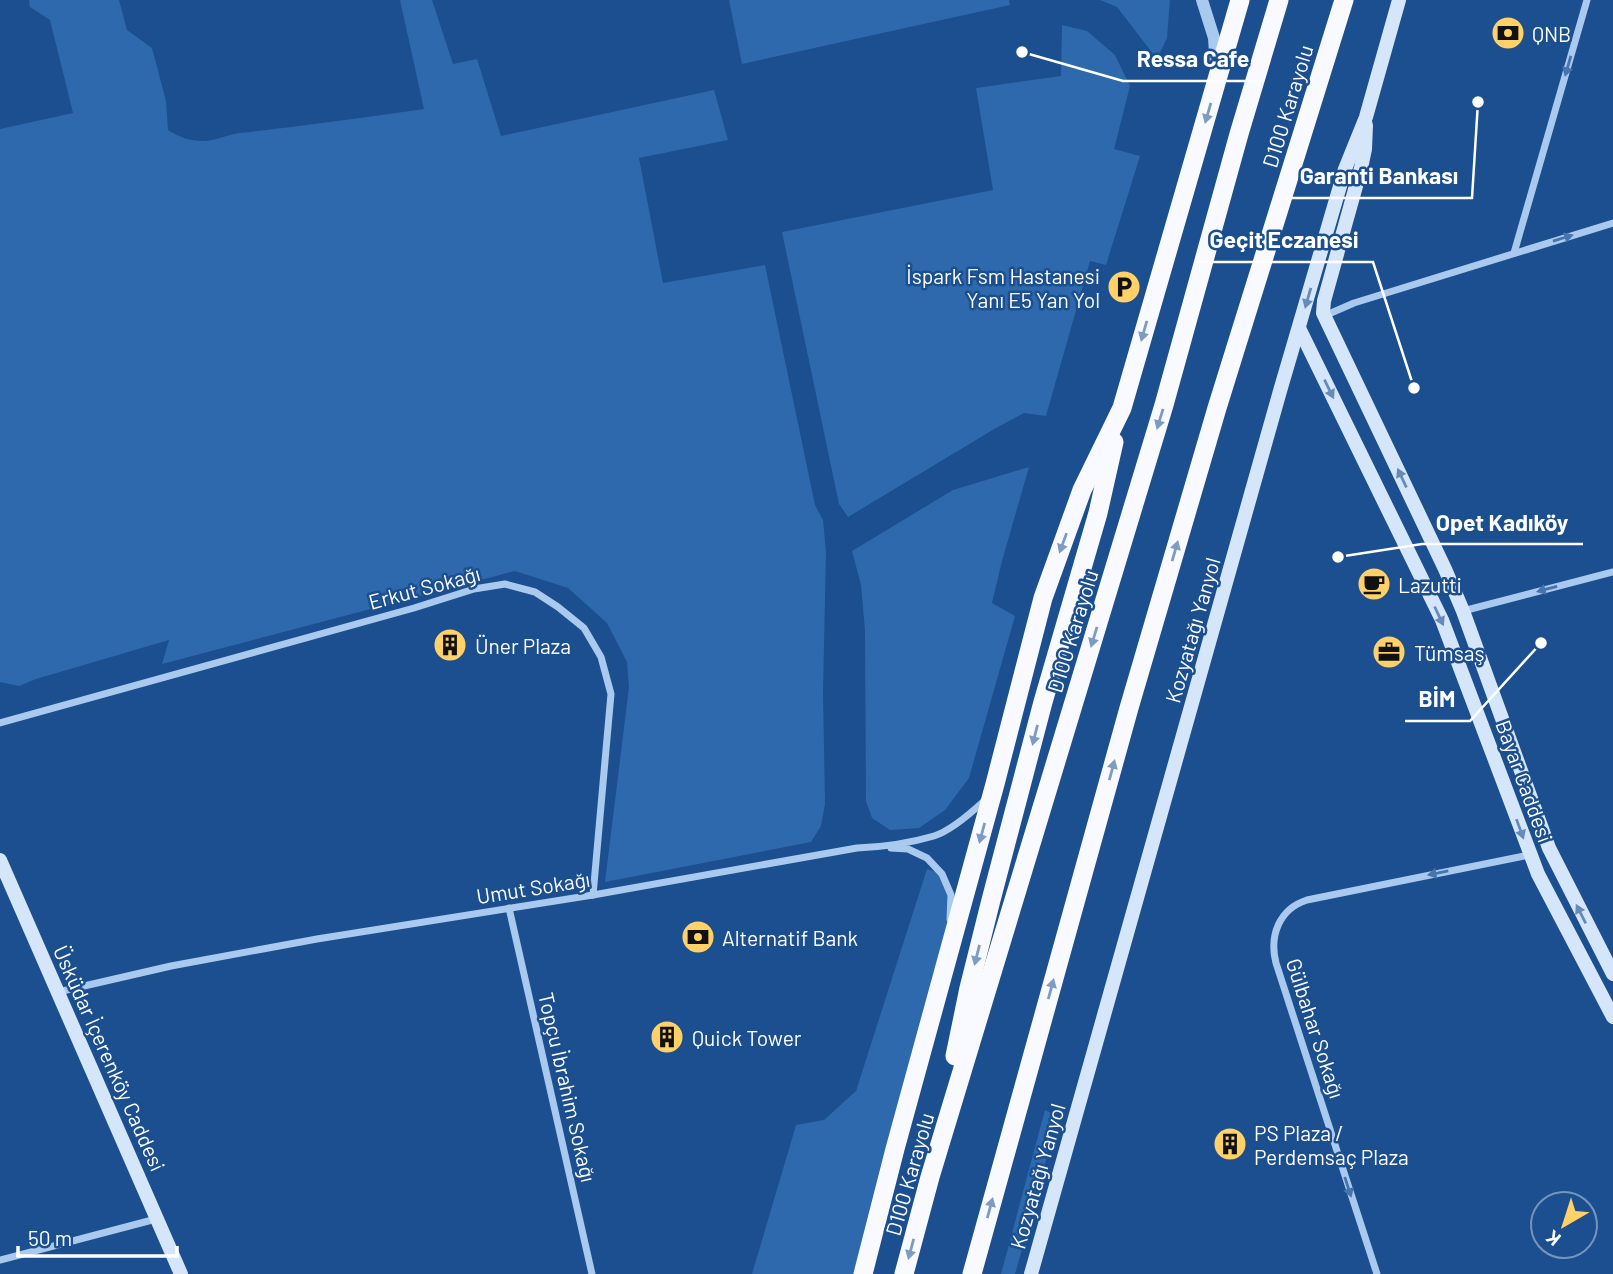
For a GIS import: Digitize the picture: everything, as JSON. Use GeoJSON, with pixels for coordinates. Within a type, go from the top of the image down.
{"type":"FeatureCollection","features":[{"type":"Feature","properties":{"kind":"highway"},"geometry":{"type":"LineString","coordinates":[[930,1177],[969,988],[1043,702],[1098,513],[1122,408],[1240,0]]}},
{"type":"Feature","properties":{"kind":"highway","name":"D100 Karayolu"},"geometry":{"type":"LineString","coordinates":[[904,1274],[930,1177],[1164,405],[1279,0]]}},
{"type":"Feature","properties":{"kind":"highway","name":"D100 Karayolu"},"geometry":{"type":"LineString","coordinates":[[972,1274],[1129,708],[1217,408],[1344,0]]}},
{"type":"Feature","properties":{"kind":"highway"},"geometry":{"type":"LineString","coordinates":[[863,1274],[1043,598],[1082,490],[1122,408]]}},
{"type":"Feature","properties":{"kind":"main road","name":"Kozyatağı Yanyol"},"geometry":{"type":"LineString","coordinates":[[1031,1274],[1299,328],[1345,169],[1366,117],[1399,0]]}},
{"type":"Feature","properties":{"kind":"main road"},"geometry":{"type":"LineString","coordinates":[[1299,328],[1324,316],[1324,301],[1363,159],[1366,117]]}},
{"type":"Feature","properties":{"kind":"main road","name":"Bayar Caddesi"},"geometry":{"type":"LineString","coordinates":[[1324,316],[1463,611],[1549,848],[1611,967]]}},
{"type":"Feature","properties":{"kind":"main road","name":"Bayar Caddesi"},"geometry":{"type":"LineString","coordinates":[[1299,328],[1450,638],[1541,882],[1613,1017]]}},
{"type":"Feature","properties":{"kind":"main road","name":"Üsküdar İçerenköy Caddesi"},"geometry":{"type":"LineString","coordinates":[[0,860],[181,1274]]}},
{"type":"Feature","properties":{"kind":"street"},"geometry":{"type":"LineString","coordinates":[[1202,0],[1214,38],[1217,81]]}},
{"type":"Feature","properties":{"kind":"street"},"geometry":{"type":"LineString","coordinates":[[1514,253],[1587,0]]}},
{"type":"Feature","properties":{"kind":"street"},"geometry":{"type":"LineString","coordinates":[[1324,316],[1354,303],[1613,223]]}},
{"type":"Feature","properties":{"kind":"street"},"geometry":{"type":"LineString","coordinates":[[1463,611],[1613,572]]}},
{"type":"Feature","properties":{"kind":"street","name":"Erkut Sokağı"},"geometry":{"type":"LineString","coordinates":[[0,723],[474,589],[505,584],[535,592],[584,628],[601,657],[611,694],[593,895]]}},
{"type":"Feature","properties":{"kind":"street","name":"Umut Sokağı"},"geometry":{"type":"LineString","coordinates":[[58,992],[171,966],[329,937],[593,895],[857,848],[880,847],[936,835],[983,803],[995,784]]}},
{"type":"Feature","properties":{"kind":"street"},"geometry":{"type":"LineString","coordinates":[[880,847],[908,849],[927,858],[942,874],[951,895],[948,956]]}},
{"type":"Feature","properties":{"kind":"street","name":"Gülbahar Sokağı"},"geometry":{"type":"LineString","coordinates":[[1377,1274],[1275,959],[1277,929],[1287,911],[1307,900],[1529,855]]}},
{"type":"Feature","properties":{"kind":"street","name":"Topçu İbrahim Sokağı"},"geometry":{"type":"LineString","coordinates":[[509,908],[592,1274]]}},
{"type":"Feature","properties":{"kind":"street"},"geometry":{"type":"LineString","coordinates":[[0,1261],[157,1219]]}},
{"type":"Feature","properties":{"kind":"shaded area"},"geometry":{"type":"Polygon","coordinates":[[[29,0],[119,0],[127,30],[152,48],[166,101],[168,130],[193,140],[208,141],[235,134],[424,109],[400,0],[432,0],[453,64],[477,59],[501,136],[714,90],[728,140],[639,158],[663,283],[765,265],[815,505],[823,520],[826,552],[823,692],[825,804],[821,826],[811,842],[605,882],[629,687],[627,662],[607,623],[568,588],[515,571],[162,664],[169,640],[19,686],[0,682],[0,129],[73,113],[50,20],[30,7],[29,0]]]}},
{"type":"Feature","properties":{"kind":"shaded area"},"geometry":{"type":"Polygon","coordinates":[[[729,0],[1009,0],[1010,5],[742,64],[729,0]]]}},
{"type":"Feature","properties":{"kind":"shaded area"},"geometry":{"type":"Polygon","coordinates":[[[1100,0],[1170,0],[1167,38],[1157,59],[1117,7],[1100,0]]]}},
{"type":"Feature","properties":{"kind":"shaded area"},"geometry":{"type":"Polygon","coordinates":[[[1062,25],[1087,31],[1115,55],[1130,86],[1114,149],[1140,156],[1106,265],[1090,261],[1046,416],[1024,413],[848,517],[839,504],[782,232],[993,190],[976,88],[1061,76],[1062,25]]]}},
{"type":"Feature","properties":{"kind":"shaded area"},"geometry":{"type":"Polygon","coordinates":[[[1029,467],[992,603],[1015,616],[969,778],[945,810],[919,828],[890,830],[872,818],[866,801],[865,630],[861,585],[852,551],[953,490],[1029,467]]]}},
{"type":"Feature","properties":{"kind":"shaded area"},"geometry":{"type":"Polygon","coordinates":[[[927,869],[942,874],[951,895],[948,956],[864,1274],[752,1274],[796,1125],[824,1120],[856,1091],[927,869]]]}},
{"type":"Feature","properties":{"kind":"shaded area"},"geometry":{"type":"Polygon","coordinates":[[[1045,1110],[1056,1115],[1040,1187],[1015,1274],[1001,1274],[1045,1110]]]}},
{"type":"Feature","properties":{"kind":"place","name":"QNB"},"geometry":{"type":"Point","coordinates":[1508,33]}},
{"type":"Feature","properties":{"kind":"place","name":"Ressa Cafe"},"geometry":{"type":"Point","coordinates":[1022,52]}},
{"type":"Feature","properties":{"kind":"place","name":"Garanti Bankası"},"geometry":{"type":"Point","coordinates":[1478,102]}},
{"type":"Feature","properties":{"kind":"place","name":"İspark Fsm Hastanesi Yanı E5 Yan Yol"},"geometry":{"type":"Point","coordinates":[1124,287]}},
{"type":"Feature","properties":{"kind":"place","name":"Geçit Eczanesi"},"geometry":{"type":"Point","coordinates":[1414,388]}},
{"type":"Feature","properties":{"kind":"place","name":"Opet Kadıköy"},"geometry":{"type":"Point","coordinates":[1338,557]}},
{"type":"Feature","properties":{"kind":"place","name":"Lazutti"},"geometry":{"type":"Point","coordinates":[1374,584]}},
{"type":"Feature","properties":{"kind":"place","name":"BİM"},"geometry":{"type":"Point","coordinates":[1541,643]}},
{"type":"Feature","properties":{"kind":"place","name":"Üner Plaza"},"geometry":{"type":"Point","coordinates":[450,645]}},
{"type":"Feature","properties":{"kind":"place","name":"Tümsaş"},"geometry":{"type":"Point","coordinates":[1389,652]}},
{"type":"Feature","properties":{"kind":"place","name":"Alternatif Bank"},"geometry":{"type":"Point","coordinates":[698,937]}},
{"type":"Feature","properties":{"kind":"place","name":"Quick Tower"},"geometry":{"type":"Point","coordinates":[667,1037]}},
{"type":"Feature","properties":{"kind":"place","name":"PS Plaza / Perdemsaç Plaza"},"geometry":{"type":"Point","coordinates":[1230,1144]}}]}
